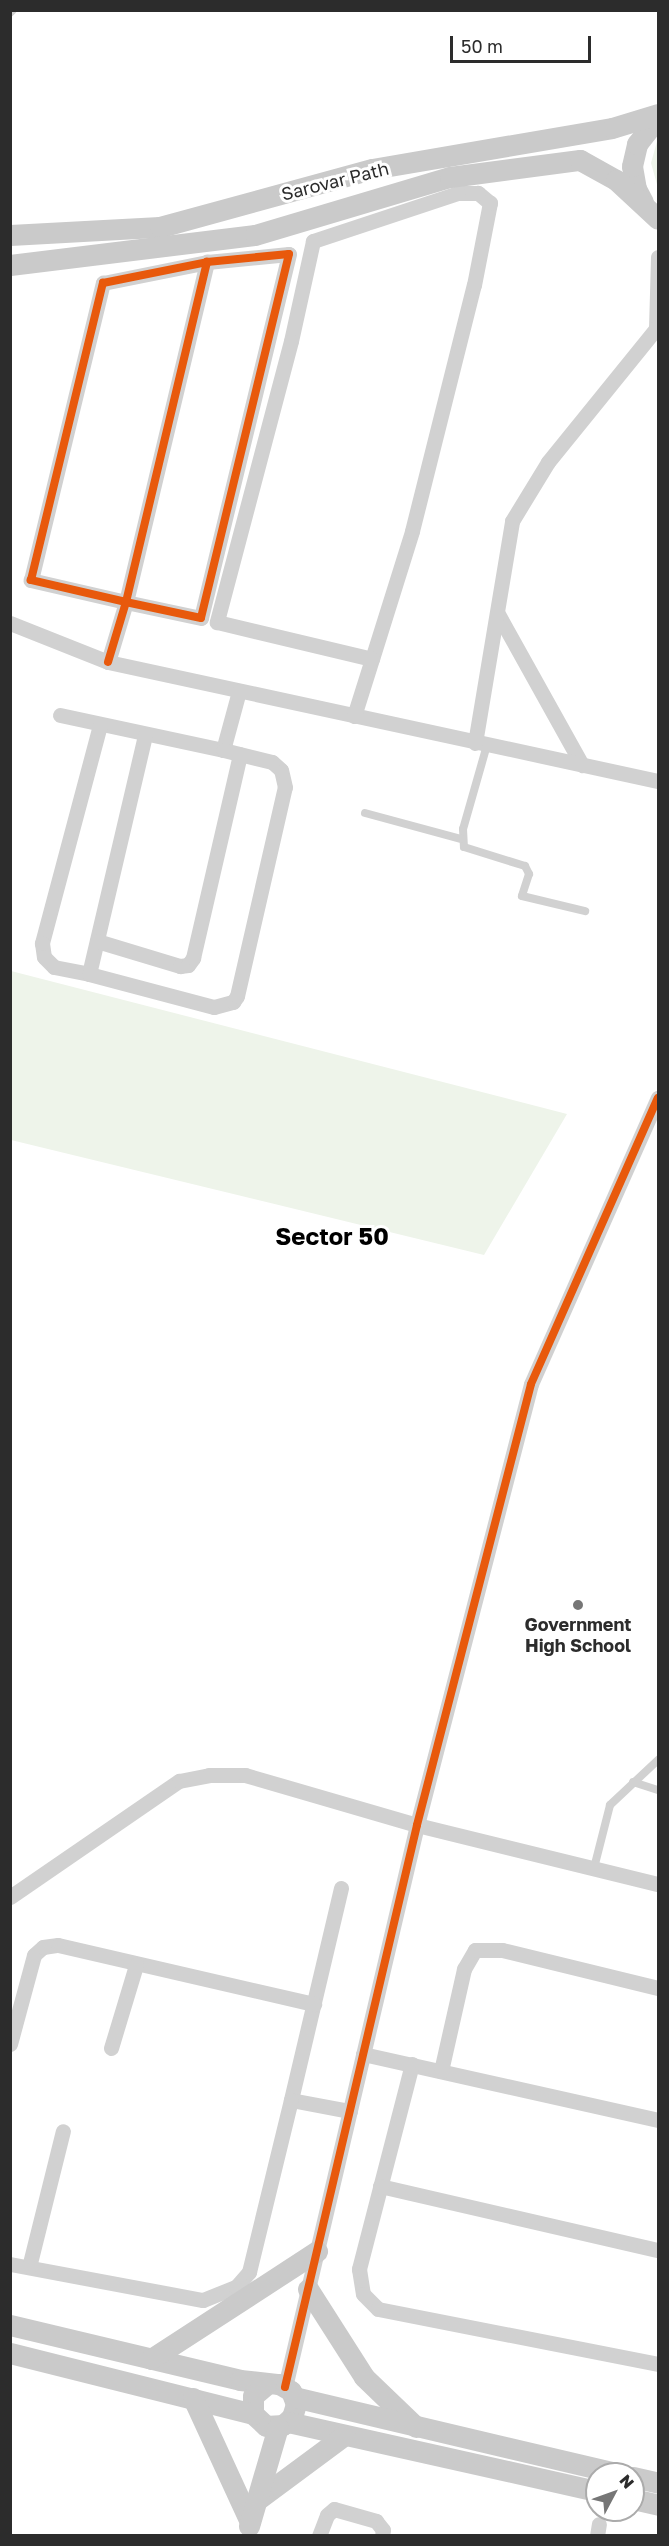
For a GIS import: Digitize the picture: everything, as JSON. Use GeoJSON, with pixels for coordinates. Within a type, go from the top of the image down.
{"type":"FeatureCollection","features":[{"type":"Feature","properties":{"kind":"main road"},"geometry":{"type":"LineString","coordinates":[[652,214],[636,189],[632,166],[637,144],[658,115]]}},
{"type":"Feature","properties":{"kind":"main road","name":"Sarovar Path"},"geometry":{"type":"LineString","coordinates":[[10,235],[160,227],[372,169],[612,128],[658,115]]}},
{"type":"Feature","properties":{"kind":"main road"},"geometry":{"type":"LineString","coordinates":[[10,265],[255,235],[450,177],[580,160],[616,180],[652,214]]}},
{"type":"Feature","properties":{"kind":"main road"},"geometry":{"type":"LineString","coordinates":[[152,2359],[317,2251]]}},
{"type":"Feature","properties":{"kind":"main road"},"geometry":{"type":"LineString","coordinates":[[308,2289],[363,2377],[417,2428]]}},
{"type":"Feature","properties":{"kind":"main road"},"geometry":{"type":"LineString","coordinates":[[10,2325],[282,2389],[417,2428],[585,2466]]}},
{"type":"Feature","properties":{"kind":"main road"},"geometry":{"type":"LineString","coordinates":[[10,2353],[253,2414],[260,2423],[345,2435],[585,2488]]}},
{"type":"Feature","properties":{"kind":"main road"},"geometry":{"type":"LineString","coordinates":[[253,2414],[253,2396],[282,2389]]}},
{"type":"Feature","properties":{"kind":"main road"},"geometry":{"type":"LineString","coordinates":[[248,2528],[283,2425],[295,2411],[282,2389]]}},
{"type":"Feature","properties":{"kind":"main road"},"geometry":{"type":"LineString","coordinates":[[193,2398],[248,2528]]}},
{"type":"Feature","properties":{"kind":"main road"},"geometry":{"type":"LineString","coordinates":[[257,2500],[345,2435]]}},
{"type":"Feature","properties":{"kind":"street"},"geometry":{"type":"LineString","coordinates":[[354,716],[372,659],[412,531],[474,285],[490,203],[478,193],[458,193],[313,241],[217,622],[372,659]]}},
{"type":"Feature","properties":{"kind":"street"},"geometry":{"type":"LineString","coordinates":[[289,254],[201,618],[126,602],[31,580],[103,283],[207,262],[289,254]]}},
{"type":"Feature","properties":{"kind":"street"},"geometry":{"type":"LineString","coordinates":[[481,744],[512,521],[548,462],[657,327],[658,257]]}},
{"type":"Feature","properties":{"kind":"street"},"geometry":{"type":"LineString","coordinates":[[108,662],[126,602],[207,262]]}},
{"type":"Feature","properties":{"kind":"street"},"geometry":{"type":"LineString","coordinates":[[498,614],[582,765]]}},
{"type":"Feature","properties":{"kind":"street"},"geometry":{"type":"LineString","coordinates":[[10,623],[108,662],[658,781]]}},
{"type":"Feature","properties":{"kind":"street"},"geometry":{"type":"LineString","coordinates":[[223,750],[239,691]]}},
{"type":"Feature","properties":{"kind":"street"},"geometry":{"type":"LineString","coordinates":[[60,715],[240,754],[272,762],[281,770],[285,787],[237,996],[233,1002],[214,1007],[54,967],[44,957],[42,943],[100,725]]}},
{"type":"Feature","properties":{"kind":"street"},"geometry":{"type":"LineString","coordinates":[[89,974],[146,735]]}},
{"type":"Feature","properties":{"kind":"street"},"geometry":{"type":"LineString","coordinates":[[97,941],[180,966],[188,965],[193,958],[240,754]]}},
{"type":"Feature","properties":{"kind":"street"},"geometry":{"type":"LineString","coordinates":[[282,2389],[308,2289],[417,1825],[531,1384],[658,1098]]}},
{"type":"Feature","properties":{"kind":"street"},"geometry":{"type":"LineString","coordinates":[[10,1897],[179,1782],[209,1775],[245,1775],[417,1825],[658,1884]]}},
{"type":"Feature","properties":{"kind":"street"},"geometry":{"type":"LineString","coordinates":[[10,2264],[203,2300],[236,2287],[249,2272],[341,1888]]}},
{"type":"Feature","properties":{"kind":"street"},"geometry":{"type":"LineString","coordinates":[[10,2044],[34,1955],[43,1947],[58,1945],[136,1965],[314,2004]]}},
{"type":"Feature","properties":{"kind":"street"},"geometry":{"type":"LineString","coordinates":[[441,2071],[464,1969],[475,1950],[502,1950],[658,1988]]}},
{"type":"Feature","properties":{"kind":"street"},"geometry":{"type":"LineString","coordinates":[[111,2048],[136,1965]]}},
{"type":"Feature","properties":{"kind":"street"},"geometry":{"type":"LineString","coordinates":[[363,2054],[658,2120]]}},
{"type":"Feature","properties":{"kind":"street"},"geometry":{"type":"LineString","coordinates":[[412,2064],[359,2269],[363,2294],[378,2309],[658,2364]]}},
{"type":"Feature","properties":{"kind":"street"},"geometry":{"type":"LineString","coordinates":[[291,2100],[350,2111]]}},
{"type":"Feature","properties":{"kind":"street"},"geometry":{"type":"LineString","coordinates":[[29,2267],[63,2131]]}},
{"type":"Feature","properties":{"kind":"street"},"geometry":{"type":"LineString","coordinates":[[380,2186],[658,2250]]}},
{"type":"Feature","properties":{"kind":"street"},"geometry":{"type":"LineString","coordinates":[[319,2535],[327,2515],[334,2509],[376,2521],[383,2530],[382,2535]]}},
{"type":"Feature","properties":{"kind":"lane"},"geometry":{"type":"LineString","coordinates":[[481,744],[461,839],[464,847],[525,866],[529,874],[522,896],[585,911]]}},
{"type":"Feature","properties":{"kind":"lane"},"geometry":{"type":"LineString","coordinates":[[365,813],[461,839]]}},
{"type":"Feature","properties":{"kind":"lane"},"geometry":{"type":"LineString","coordinates":[[594,1868],[610,1805],[658,1760]]}},
{"type":"Feature","properties":{"kind":"lane"},"geometry":{"type":"LineString","coordinates":[[633,1782],[658,1790]]}},
{"type":"Feature","properties":{"kind":"shaded area"},"geometry":{"type":"Polygon","coordinates":[[[658,138],[658,188],[651,163],[658,138]]]}},
{"type":"Feature","properties":{"kind":"shaded area"},"geometry":{"type":"Polygon","coordinates":[[[11,971],[567,1114],[484,1255],[11,1140],[11,971]]]}},
{"type":"Feature","properties":{"kind":"cycle path"},"geometry":{"type":"LineString","coordinates":[[108,662],[126,602],[31,580],[103,283],[207,262],[289,254],[201,618],[126,602],[207,262]]}},
{"type":"Feature","properties":{"kind":"cycle path"},"geometry":{"type":"LineString","coordinates":[[285,2387],[417,1825],[531,1384],[658,1098]]}},
{"type":"Feature","properties":{"kind":"place","name":"Government High School"},"geometry":{"type":"Point","coordinates":[578,1605]}},
{"type":"Feature","properties":{"kind":"district","name":"Sector 50"},"geometry":{"type":"Point","coordinates":[332,1236]}}]}
